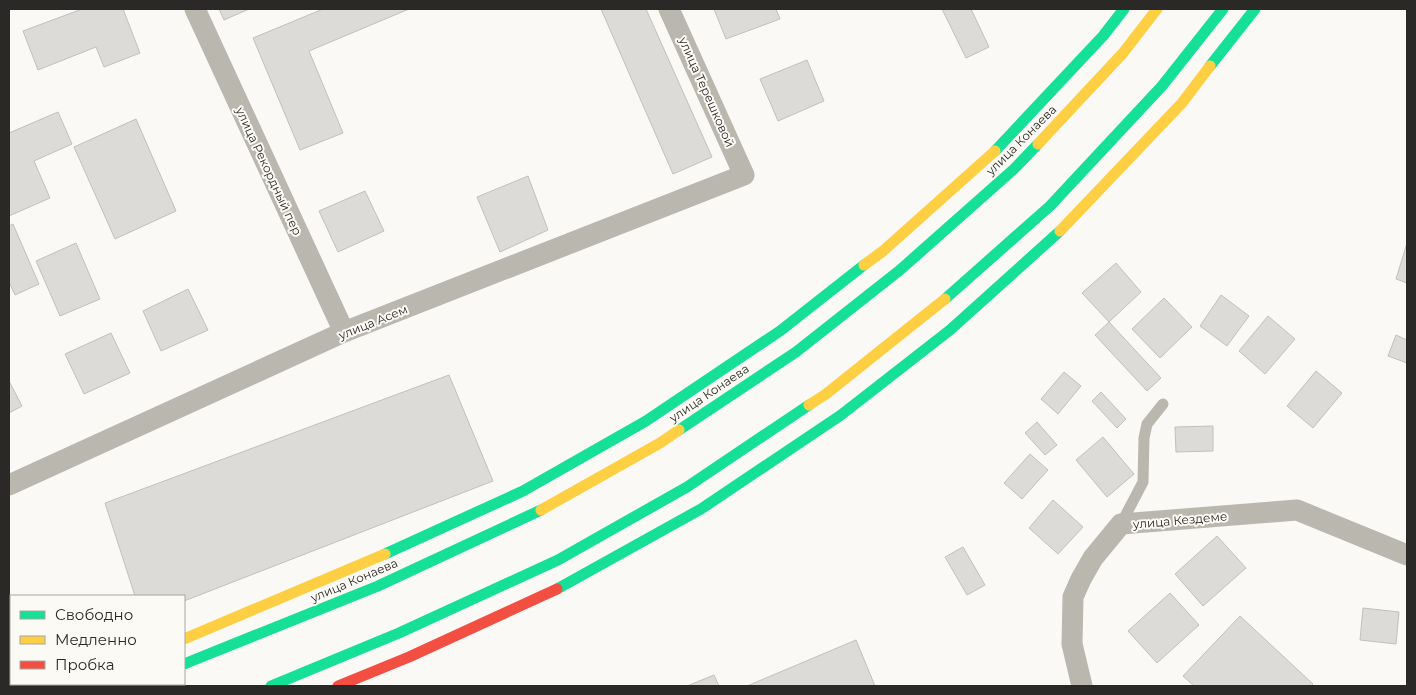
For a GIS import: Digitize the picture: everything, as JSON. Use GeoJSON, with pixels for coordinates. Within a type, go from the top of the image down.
{"type":"FeatureCollection","features":[{"type":"Feature","properties":{"kind":"main road"},"geometry":{"type":"LineString","coordinates":[[185,638],[368,562],[523,491],[662,410],[780,331],[883,251],[996,150],[1103,36],[1124,9]]}},
{"type":"Feature","properties":{"kind":"main road","name":"улица Конаева"},"geometry":{"type":"LineString","coordinates":[[185,664],[378,586],[534,514],[660,443],[796,352],[900,270],[1014,169],[1123,53],[1157,9]]}},
{"type":"Feature","properties":{"kind":"main road"},"geometry":{"type":"LineString","coordinates":[[271,686],[399,633],[558,560],[687,487],[826,394],[933,310],[1050,206],[1162,86],[1223,9]]}},
{"type":"Feature","properties":{"kind":"main road"},"geometry":{"type":"LineString","coordinates":[[338,686],[409,657],[570,583],[701,509],[841,415],[950,330],[1068,224],[1182,103],[1255,9]]}},
{"type":"Feature","properties":{"kind":"street","name":"улица Рекордный пер"},"geometry":{"type":"LineString","coordinates":[[194,9],[344,332]]}},
{"type":"Feature","properties":{"kind":"street","name":"улица Терешковой"},"geometry":{"type":"LineString","coordinates":[[669,9],[744,175]]}},
{"type":"Feature","properties":{"kind":"street","name":"улица Асем"},"geometry":{"type":"LineString","coordinates":[[9,485],[344,332],[744,175]]}},
{"type":"Feature","properties":{"kind":"street","name":"улица Кездеме"},"geometry":{"type":"LineString","coordinates":[[1082,686],[1072,644],[1073,597],[1093,558],[1121,524],[1297,510],[1407,555]]}},
{"type":"Feature","properties":{"kind":"lane"},"geometry":{"type":"LineString","coordinates":[[1121,524],[1143,482],[1144,438],[1147,424],[1163,404]]}},
{"type":"Feature","properties":{"kind":"building"},"geometry":{"type":"Polygon","coordinates":[[[82,9],[123,9],[140,53],[104,67],[96,47],[38,70],[23,31],[82,9]]]}},
{"type":"Feature","properties":{"kind":"building"},"geometry":{"type":"Polygon","coordinates":[[[219,9],[249,9],[224,20],[219,9]]]}},
{"type":"Feature","properties":{"kind":"building"},"geometry":{"type":"Polygon","coordinates":[[[323,9],[409,9],[309,51],[343,133],[300,150],[253,38],[323,9]]]}},
{"type":"Feature","properties":{"kind":"building"},"geometry":{"type":"Polygon","coordinates":[[[601,9],[646,9],[712,157],[673,174],[601,9]]]}},
{"type":"Feature","properties":{"kind":"building"},"geometry":{"type":"Polygon","coordinates":[[[714,9],[776,9],[780,19],[726,39],[714,9]]]}},
{"type":"Feature","properties":{"kind":"building"},"geometry":{"type":"Polygon","coordinates":[[[942,9],[971,9],[989,47],[966,58],[942,9]]]}},
{"type":"Feature","properties":{"kind":"building"},"geometry":{"type":"Polygon","coordinates":[[[807,60],[824,101],[778,121],[760,79],[807,60]]]}},
{"type":"Feature","properties":{"kind":"building"},"geometry":{"type":"Polygon","coordinates":[[[58,112],[72,144],[34,161],[50,198],[9,216],[9,133],[58,112]]]}},
{"type":"Feature","properties":{"kind":"building"},"geometry":{"type":"Polygon","coordinates":[[[136,119],[176,211],[115,239],[74,147],[136,119]]]}},
{"type":"Feature","properties":{"kind":"building"},"geometry":{"type":"Polygon","coordinates":[[[528,176],[548,230],[500,252],[477,197],[528,176]]]}},
{"type":"Feature","properties":{"kind":"building"},"geometry":{"type":"Polygon","coordinates":[[[365,191],[384,231],[338,252],[319,211],[365,191]]]}},
{"type":"Feature","properties":{"kind":"building"},"geometry":{"type":"Polygon","coordinates":[[[13,224],[39,284],[15,295],[9,282],[9,226],[13,224]]]}},
{"type":"Feature","properties":{"kind":"building"},"geometry":{"type":"Polygon","coordinates":[[[76,243],[100,299],[60,316],[36,261],[76,243]]]}},
{"type":"Feature","properties":{"kind":"building"},"geometry":{"type":"Polygon","coordinates":[[[1407,243],[1407,283],[1396,279],[1407,243]]]}},
{"type":"Feature","properties":{"kind":"building"},"geometry":{"type":"Polygon","coordinates":[[[1116,263],[1141,292],[1109,322],[1082,293],[1116,263]]]}},
{"type":"Feature","properties":{"kind":"building"},"geometry":{"type":"Polygon","coordinates":[[[188,289],[208,330],[161,351],[143,311],[188,289]]]}},
{"type":"Feature","properties":{"kind":"building"},"geometry":{"type":"Polygon","coordinates":[[[1221,295],[1249,316],[1227,346],[1200,326],[1221,295]]]}},
{"type":"Feature","properties":{"kind":"building"},"geometry":{"type":"Polygon","coordinates":[[[1164,298],[1192,327],[1160,358],[1132,329],[1164,298]]]}},
{"type":"Feature","properties":{"kind":"building"},"geometry":{"type":"Polygon","coordinates":[[[1268,316],[1295,339],[1265,374],[1239,351],[1268,316]]]}},
{"type":"Feature","properties":{"kind":"building"},"geometry":{"type":"Polygon","coordinates":[[[1109,322],[1161,378],[1147,391],[1095,335],[1109,322]]]}},
{"type":"Feature","properties":{"kind":"building"},"geometry":{"type":"Polygon","coordinates":[[[111,333],[130,373],[84,394],[65,354],[111,333]]]}},
{"type":"Feature","properties":{"kind":"building"},"geometry":{"type":"Polygon","coordinates":[[[1396,335],[1407,340],[1407,363],[1388,356],[1396,335]]]}},
{"type":"Feature","properties":{"kind":"building"},"geometry":{"type":"Polygon","coordinates":[[[1316,371],[1342,393],[1313,428],[1287,406],[1316,371]]]}},
{"type":"Feature","properties":{"kind":"building"},"geometry":{"type":"Polygon","coordinates":[[[1064,372],[1081,386],[1058,414],[1041,399],[1064,372]]]}},
{"type":"Feature","properties":{"kind":"building"},"geometry":{"type":"Polygon","coordinates":[[[449,375],[493,481],[185,601],[185,595],[135,595],[105,503],[449,375]]]}},
{"type":"Feature","properties":{"kind":"building"},"geometry":{"type":"Polygon","coordinates":[[[9,381],[22,406],[9,413],[9,381]]]}},
{"type":"Feature","properties":{"kind":"building"},"geometry":{"type":"Polygon","coordinates":[[[1101,392],[1126,419],[1117,428],[1092,401],[1101,392]]]}},
{"type":"Feature","properties":{"kind":"building"},"geometry":{"type":"Polygon","coordinates":[[[1037,422],[1057,445],[1045,455],[1025,433],[1037,422]]]}},
{"type":"Feature","properties":{"kind":"building"},"geometry":{"type":"Polygon","coordinates":[[[1213,426],[1213,451],[1176,452],[1175,427],[1213,426]]]}},
{"type":"Feature","properties":{"kind":"building"},"geometry":{"type":"Polygon","coordinates":[[[1103,437],[1134,474],[1107,497],[1076,460],[1103,437]]]}},
{"type":"Feature","properties":{"kind":"building"},"geometry":{"type":"Polygon","coordinates":[[[1030,454],[1048,470],[1022,499],[1004,483],[1030,454]]]}},
{"type":"Feature","properties":{"kind":"building"},"geometry":{"type":"Polygon","coordinates":[[[1053,500],[1083,527],[1058,554],[1029,528],[1053,500]]]}},
{"type":"Feature","properties":{"kind":"building"},"geometry":{"type":"Polygon","coordinates":[[[1217,536],[1246,568],[1203,606],[1175,574],[1217,536]]]}},
{"type":"Feature","properties":{"kind":"building"},"geometry":{"type":"Polygon","coordinates":[[[963,547],[985,585],[967,595],[945,557],[963,547]]]}},
{"type":"Feature","properties":{"kind":"building"},"geometry":{"type":"Polygon","coordinates":[[[1170,593],[1199,625],[1157,663],[1128,631],[1170,593]]]}},
{"type":"Feature","properties":{"kind":"building"},"geometry":{"type":"Polygon","coordinates":[[[1363,608],[1399,612],[1396,644],[1360,640],[1363,608]]]}},
{"type":"Feature","properties":{"kind":"building"},"geometry":{"type":"Polygon","coordinates":[[[1240,616],[1313,684],[1311,686],[1194,686],[1183,676],[1240,616]]]}},
{"type":"Feature","properties":{"kind":"building"},"geometry":{"type":"Polygon","coordinates":[[[856,640],[875,686],[747,686],[856,640]]]}},
{"type":"Feature","properties":{"kind":"building"},"geometry":{"type":"Polygon","coordinates":[[[714,675],[719,686],[687,686],[714,675]]]}},
{"type":"Feature","properties":{"kind":"traffic: fast"},"geometry":{"type":"LineString","coordinates":[[995,151],[1103,36],[1124,9]]}},
{"type":"Feature","properties":{"kind":"traffic: fast"},"geometry":{"type":"LineString","coordinates":[[945,299],[1050,206],[1162,86],[1223,9]]}},
{"type":"Feature","properties":{"kind":"traffic: fast"},"geometry":{"type":"LineString","coordinates":[[1210,66],[1255,9]]}},
{"type":"Feature","properties":{"kind":"traffic: fast"},"geometry":{"type":"LineString","coordinates":[[679,430],[796,352],[900,270],[1014,169],[1038,144]]}},
{"type":"Feature","properties":{"kind":"traffic: fast"},"geometry":{"type":"LineString","coordinates":[[557,589],[701,509],[841,415],[950,330],[1060,231]]}},
{"type":"Feature","properties":{"kind":"traffic: fast"},"geometry":{"type":"LineString","coordinates":[[385,554],[523,491],[646,421],[780,331],[864,265]]}},
{"type":"Feature","properties":{"kind":"traffic: fast"},"geometry":{"type":"LineString","coordinates":[[271,686],[399,633],[558,560],[687,487],[809,405]]}},
{"type":"Feature","properties":{"kind":"traffic: fast"},"geometry":{"type":"LineString","coordinates":[[185,664],[378,586],[541,510]]}},
{"type":"Feature","properties":{"kind":"traffic: slow"},"geometry":{"type":"LineString","coordinates":[[1038,144],[1123,53],[1157,9]]}},
{"type":"Feature","properties":{"kind":"traffic: slow"},"geometry":{"type":"LineString","coordinates":[[1060,231],[1182,103],[1210,66]]}},
{"type":"Feature","properties":{"kind":"traffic: slow"},"geometry":{"type":"LineString","coordinates":[[864,265],[883,251],[995,151]]}},
{"type":"Feature","properties":{"kind":"traffic: slow"},"geometry":{"type":"LineString","coordinates":[[809,405],[826,394],[945,299]]}},
{"type":"Feature","properties":{"kind":"traffic: slow"},"geometry":{"type":"LineString","coordinates":[[541,510],[660,443],[679,430]]}},
{"type":"Feature","properties":{"kind":"traffic: slow"},"geometry":{"type":"LineString","coordinates":[[185,639],[385,554]]}},
{"type":"Feature","properties":{"kind":"traffic: jam"},"geometry":{"type":"LineString","coordinates":[[338,686],[409,657],[557,589]]}}]}
